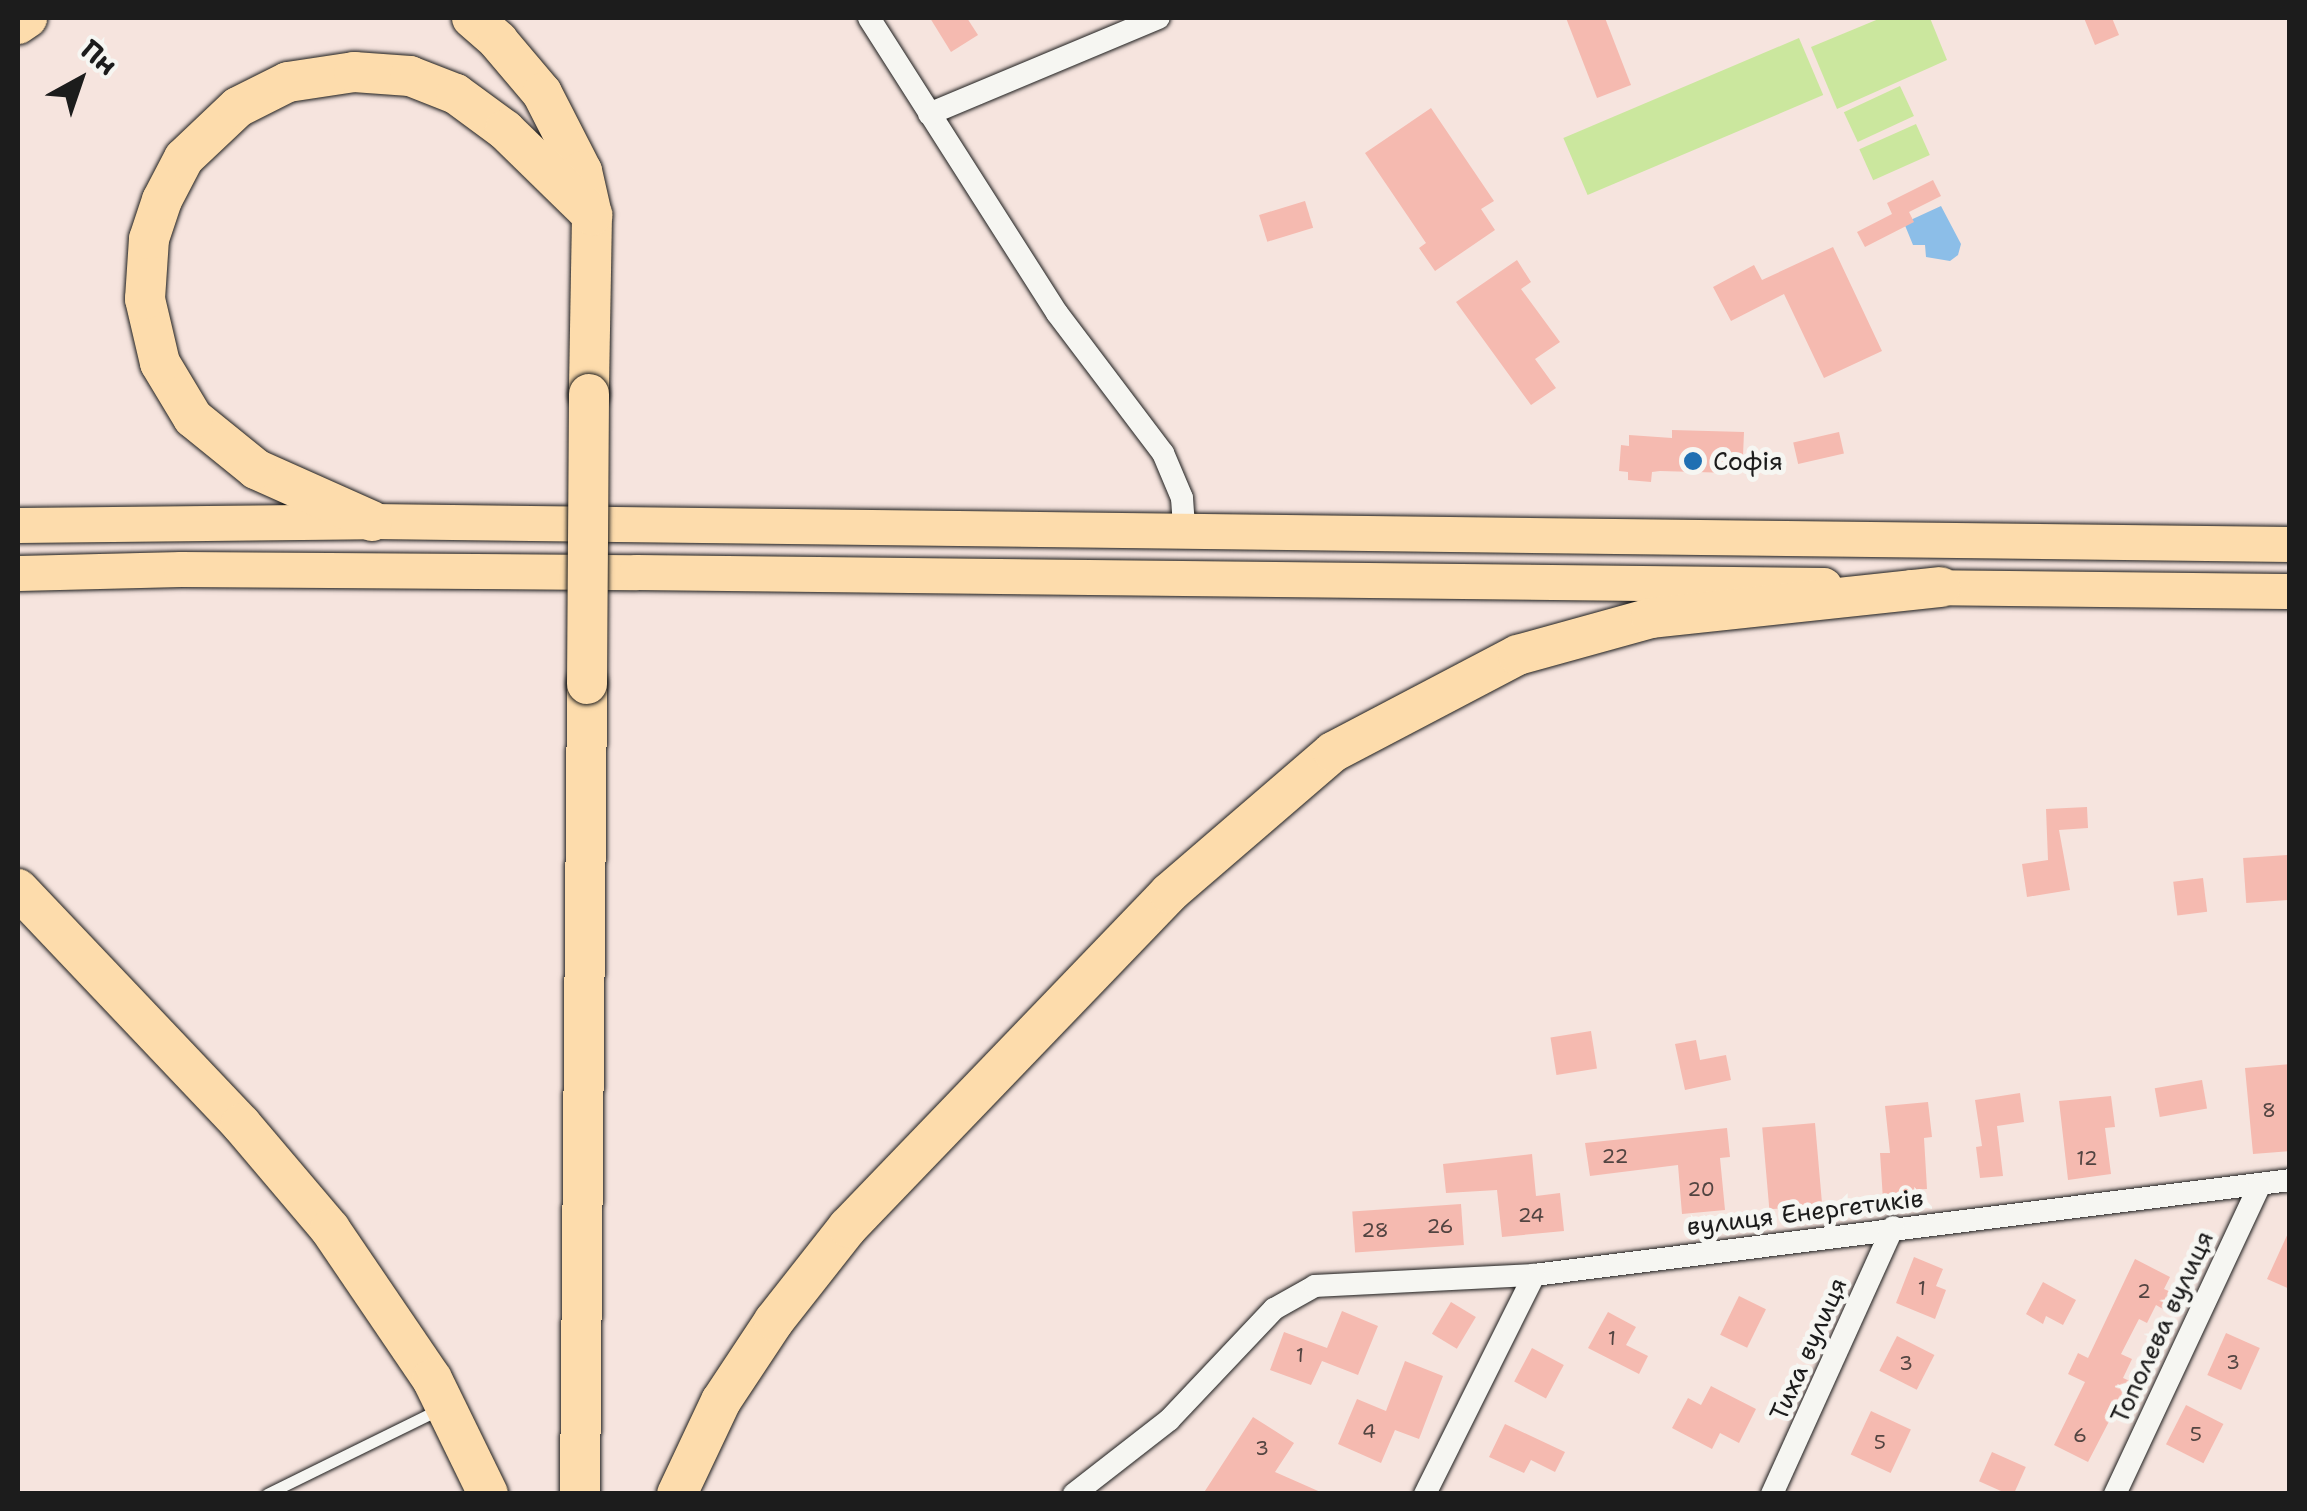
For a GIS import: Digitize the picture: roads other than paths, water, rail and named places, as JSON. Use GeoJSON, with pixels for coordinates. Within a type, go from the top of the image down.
{"type":"FeatureCollection","features":[{"type":"Feature","properties":{"kind":"highway"},"geometry":{"type":"LineString","coordinates":[[18,24],[27,18]]}},
{"type":"Feature","properties":{"kind":"highway"},"geometry":{"type":"LineString","coordinates":[[472,18],[498,41],[542,93],[582,171],[592,215],[580,1494]]}},
{"type":"Feature","properties":{"kind":"highway"},"geometry":{"type":"LineString","coordinates":[[372,521],[256,469],[193,418],[160,363],[145,299],[150,239],[162,200],[184,158],[238,107],[288,82],[354,72],[410,76],[456,94],[505,130],[592,215]]}},
{"type":"Feature","properties":{"kind":"highway"},"geometry":{"type":"LineString","coordinates":[[676,1494],[721,1401],[774,1321],[848,1227],[1169,893],[1333,752],[1518,655],[1651,618],[1940,587]]}},
{"type":"Feature","properties":{"kind":"highway"},"geometry":{"type":"LineString","coordinates":[[18,889],[241,1124],[330,1229],[387,1307],[446,1406],[488,1494]]}},
{"type":"Feature","properties":{"kind":"main road"},"geometry":{"type":"LineString","coordinates":[[18,526],[372,521],[2290,544]]}},
{"type":"Feature","properties":{"kind":"main road"},"geometry":{"type":"LineString","coordinates":[[18,573],[181,569],[656,572],[2290,591]]}},
{"type":"Feature","properties":{"kind":"street"},"geometry":{"type":"LineString","coordinates":[[869,18],[1057,313],[1163,453],[1182,498],[1184,530]]}},
{"type":"Feature","properties":{"kind":"street"},"geometry":{"type":"LineString","coordinates":[[930,114],[1159,18]]}},
{"type":"Feature","properties":{"kind":"street","name":"вулиця Енергетиків"},"geometry":{"type":"LineString","coordinates":[[1074,1494],[1169,1420],[1274,1309],[1321,1286],[1534,1275],[2290,1180]]}},
{"type":"Feature","properties":{"kind":"street","name":"Тополева вулиця"},"geometry":{"type":"LineString","coordinates":[[2115,1494],[2260,1185]]}},
{"type":"Feature","properties":{"kind":"street","name":"Тиха вулиця"},"geometry":{"type":"LineString","coordinates":[[1772,1494],[1893,1227]]}},
{"type":"Feature","properties":{"kind":"street"},"geometry":{"type":"LineString","coordinates":[[1425,1494],[1534,1275]]}},
{"type":"Feature","properties":{"kind":"lane"},"geometry":{"type":"LineString","coordinates":[[267,1494],[446,1406]]}},
{"type":"Feature","properties":{"kind":"water"},"geometry":{"type":"Polygon","coordinates":[[[1941,206],[1961,244],[1958,255],[1950,261],[1926,257],[1925,245],[1913,245],[1904,223],[1941,206]]]}},
{"type":"Feature","properties":{"kind":"place","name":"Софія"},"geometry":{"type":"Point","coordinates":[1693,461]}}]}
